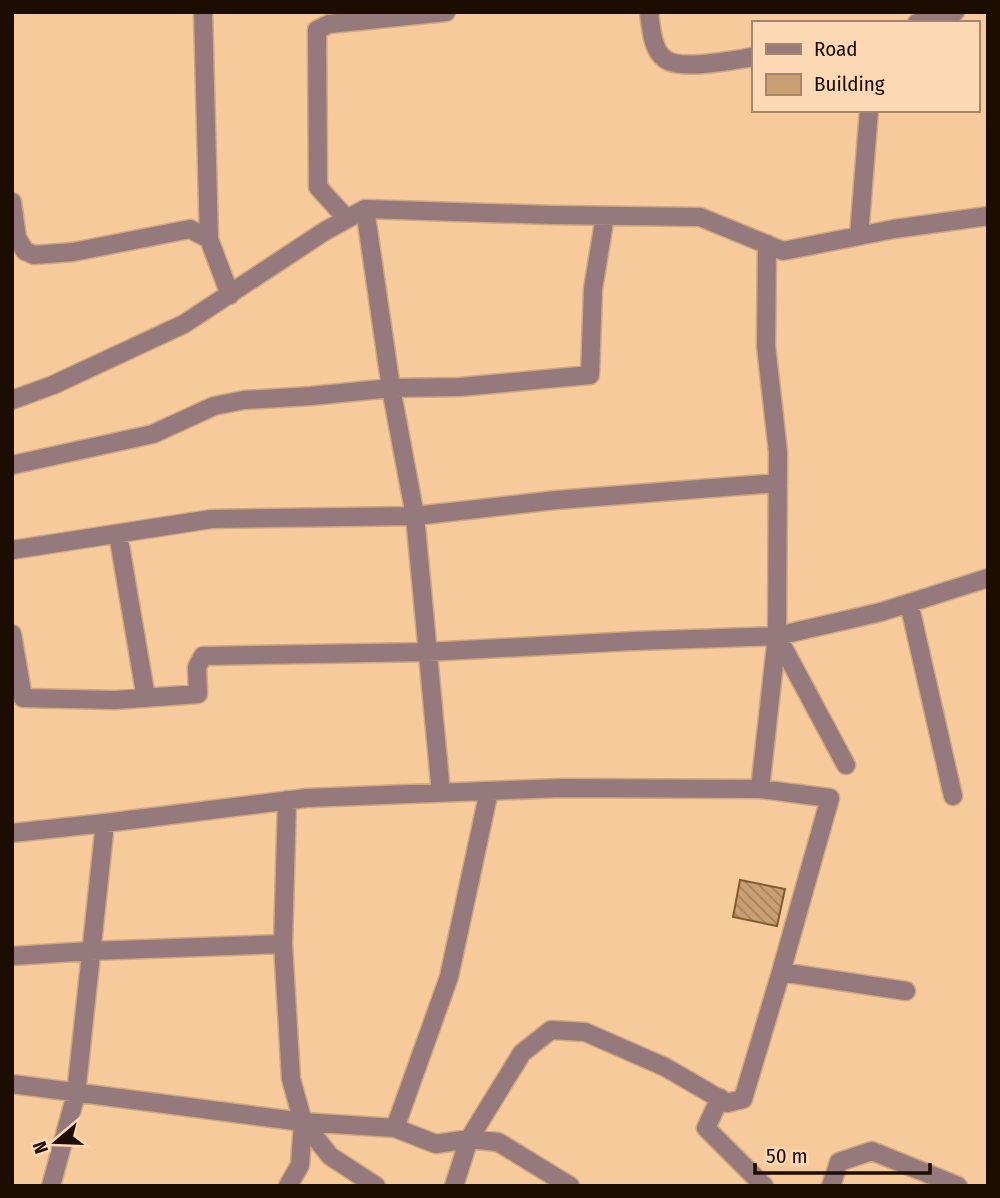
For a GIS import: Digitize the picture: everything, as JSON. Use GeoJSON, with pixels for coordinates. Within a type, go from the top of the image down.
{"type":"FeatureCollection","features":[{"type":"Feature","properties":{"kind":"street"},"geometry":{"type":"LineString","coordinates":[[203,12],[209,239],[230,295]]}},
{"type":"Feature","properties":{"kind":"street"},"geometry":{"type":"LineString","coordinates":[[347,219],[318,187],[317,30],[328,24],[446,12]]}},
{"type":"Feature","properties":{"kind":"street"},"geometry":{"type":"LineString","coordinates":[[649,12],[656,47],[663,59],[675,65],[752,57]]}},
{"type":"Feature","properties":{"kind":"street"},"geometry":{"type":"LineString","coordinates":[[922,21],[955,12]]}},
{"type":"Feature","properties":{"kind":"street"},"geometry":{"type":"LineString","coordinates":[[859,236],[869,112]]}},
{"type":"Feature","properties":{"kind":"street"},"geometry":{"type":"LineString","coordinates":[[12,202],[16,238],[25,251],[34,256],[73,252],[190,229],[209,239]]}},
{"type":"Feature","properties":{"kind":"street"},"geometry":{"type":"LineString","coordinates":[[365,209],[391,388],[415,516],[441,793]]}},
{"type":"Feature","properties":{"kind":"street"},"geometry":{"type":"LineString","coordinates":[[12,400],[53,385],[184,324],[325,231],[365,209],[700,218],[783,250],[988,216]]}},
{"type":"Feature","properties":{"kind":"street"},"geometry":{"type":"LineString","coordinates":[[12,465],[153,434],[214,406],[244,400],[391,388],[460,387],[590,375],[593,289],[605,216]]}},
{"type":"Feature","properties":{"kind":"street"},"geometry":{"type":"LineString","coordinates":[[760,789],[777,636],[778,452],[766,346],[766,244]]}},
{"type":"Feature","properties":{"kind":"street"},"geometry":{"type":"LineString","coordinates":[[12,550],[211,519],[415,516],[556,500],[778,483]]}},
{"type":"Feature","properties":{"kind":"street"},"geometry":{"type":"LineString","coordinates":[[118,534],[146,698]]}},
{"type":"Feature","properties":{"kind":"street"},"geometry":{"type":"LineString","coordinates":[[12,634],[23,698],[115,700],[198,694],[197,667],[203,656],[427,652],[777,636],[881,612],[988,578]]}},
{"type":"Feature","properties":{"kind":"street"},"geometry":{"type":"LineString","coordinates":[[909,603],[953,796]]}},
{"type":"Feature","properties":{"kind":"street"},"geometry":{"type":"LineString","coordinates":[[777,636],[846,765]]}},
{"type":"Feature","properties":{"kind":"street"},"geometry":{"type":"LineString","coordinates":[[12,833],[287,800],[441,793],[562,788],[760,789],[830,798],[743,1099],[727,1103],[665,1067],[585,1032],[551,1030],[522,1053],[469,1139],[454,1186]]}},
{"type":"Feature","properties":{"kind":"street"},"geometry":{"type":"LineString","coordinates":[[395,1128],[449,977],[489,791]]}},
{"type":"Feature","properties":{"kind":"street"},"geometry":{"type":"LineString","coordinates":[[287,800],[283,944],[291,1079],[303,1122],[300,1165],[288,1186]]}},
{"type":"Feature","properties":{"kind":"street"},"geometry":{"type":"LineString","coordinates":[[51,1186],[76,1094],[105,823]]}},
{"type":"Feature","properties":{"kind":"street"},"geometry":{"type":"LineString","coordinates":[[12,956],[283,944]]}},
{"type":"Feature","properties":{"kind":"street"},"geometry":{"type":"LineString","coordinates":[[781,972],[906,991]]}},
{"type":"Feature","properties":{"kind":"street"},"geometry":{"type":"LineString","coordinates":[[12,1084],[303,1122],[395,1128],[436,1144],[469,1139],[498,1142],[570,1186]]}},
{"type":"Feature","properties":{"kind":"street"},"geometry":{"type":"LineString","coordinates":[[720,1098],[706,1128],[764,1186]]}},
{"type":"Feature","properties":{"kind":"street"},"geometry":{"type":"LineString","coordinates":[[303,1122],[330,1156],[376,1186]]}},
{"type":"Feature","properties":{"kind":"street"},"geometry":{"type":"LineString","coordinates":[[831,1186],[839,1163],[872,1151],[958,1186]]}},
{"type":"Feature","properties":{"kind":"building"},"geometry":{"type":"Polygon","coordinates":[[[740,880],[785,889],[777,926],[733,917],[740,880]]]}}]}
